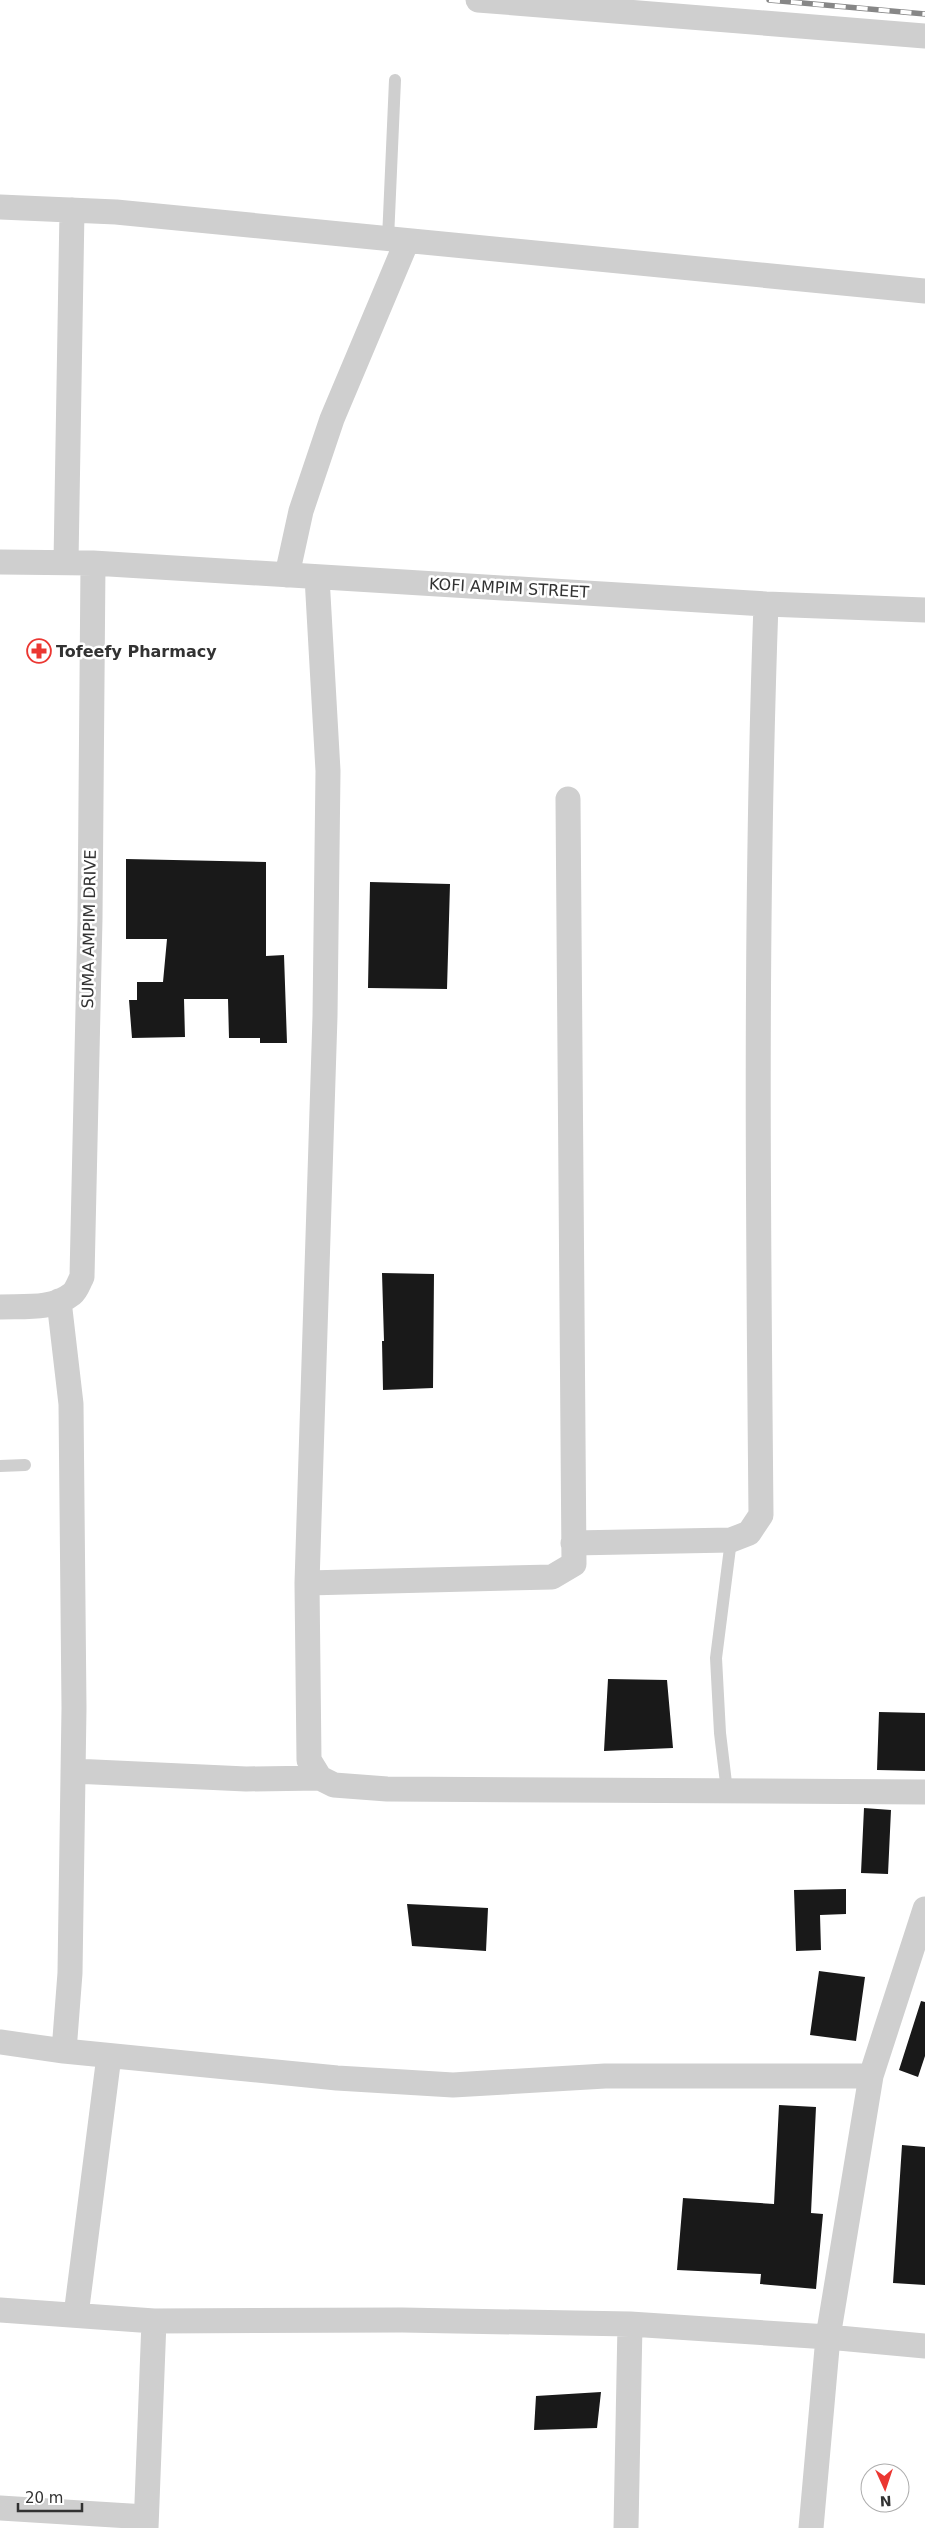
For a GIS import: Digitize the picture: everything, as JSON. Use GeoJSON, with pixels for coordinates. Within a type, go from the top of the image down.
{"type":"FeatureCollection","features":[{"type":"Feature","properties":{"kind":"street"},"geometry":{"type":"LineString","coordinates":[[478,0],[925,36]]}},
{"type":"Feature","properties":{"kind":"street"},"geometry":{"type":"LineString","coordinates":[[0,206],[126,213],[925,291]]}},
{"type":"Feature","properties":{"kind":"street"},"geometry":{"type":"LineString","coordinates":[[66,562],[72,210]]}},
{"type":"Feature","properties":{"kind":"street"},"geometry":{"type":"LineString","coordinates":[[287,575],[301,511],[397,240]]}},
{"type":"Feature","properties":{"kind":"street","name":"KOFI AMPIM STREET"},"geometry":{"type":"LineString","coordinates":[[0,562],[93,563],[766,604],[925,610]]}},
{"type":"Feature","properties":{"kind":"street","name":"SUMA AMPIM DRIVE"},"geometry":{"type":"LineString","coordinates":[[66,1297],[82,1277],[90,919],[93,563]]}},
{"type":"Feature","properties":{"kind":"street"},"geometry":{"type":"LineString","coordinates":[[317,577],[328,801],[325,1016],[307,1583],[307,1742],[309,1760],[320,1778]]}},
{"type":"Feature","properties":{"kind":"street"},"geometry":{"type":"LineString","coordinates":[[574,1544],[731,1540],[749,1532],[761,1515],[757,1140],[759,838],[766,604]]}},
{"type":"Feature","properties":{"kind":"street"},"geometry":{"type":"LineString","coordinates":[[307,1583],[552,1577],[564,1572],[574,1564],[568,799]]}},
{"type":"Feature","properties":{"kind":"street"},"geometry":{"type":"LineString","coordinates":[[0,1307],[47,1306],[66,1297],[71,1404],[73,1770],[70,1973],[64,2051]]}},
{"type":"Feature","properties":{"kind":"street"},"geometry":{"type":"LineString","coordinates":[[73,1770],[246,1779],[320,1778],[334,1785],[387,1789],[925,1792]]}},
{"type":"Feature","properties":{"kind":"street"},"geometry":{"type":"LineString","coordinates":[[811,2528],[828,2337],[871,2076],[925,1909]]}},
{"type":"Feature","properties":{"kind":"street"},"geometry":{"type":"LineString","coordinates":[[0,2042],[110,2056],[337,2078],[454,2085],[605,2076],[871,2076]]}},
{"type":"Feature","properties":{"kind":"street"},"geometry":{"type":"LineString","coordinates":[[76,2315],[110,2056]]}},
{"type":"Feature","properties":{"kind":"street"},"geometry":{"type":"LineString","coordinates":[[0,2310],[154,2321],[402,2320],[630,2324],[828,2337],[925,2346]]}},
{"type":"Feature","properties":{"kind":"street"},"geometry":{"type":"LineString","coordinates":[[0,2508],[146,2522],[154,2321]]}},
{"type":"Feature","properties":{"kind":"street"},"geometry":{"type":"LineString","coordinates":[[626,2528],[630,2324]]}},
{"type":"Feature","properties":{"kind":"lane"},"geometry":{"type":"LineString","coordinates":[[395,80],[397,240]]}},
{"type":"Feature","properties":{"kind":"lane"},"geometry":{"type":"LineString","coordinates":[[0,1466],[25,1465]]}},
{"type":"Feature","properties":{"kind":"lane"},"geometry":{"type":"LineString","coordinates":[[727,1791],[720,1733],[716,1658],[731,1540]]}},
{"type":"Feature","properties":{"kind":"building"},"geometry":{"type":"Polygon","coordinates":[[[126,859],[266,862],[266,956],[284,955],[287,1043],[260,1043],[260,1038],[229,1038],[228,999],[184,999],[185,1037],[132,1038],[129,1000],[137,1000],[137,982],[163,982],[167,939],[126,939],[126,859]]]}},
{"type":"Feature","properties":{"kind":"building"},"geometry":{"type":"Polygon","coordinates":[[[370,882],[450,884],[447,989],[368,988],[370,882]]]}},
{"type":"Feature","properties":{"kind":"building"},"geometry":{"type":"Polygon","coordinates":[[[382,1273],[434,1274],[433,1388],[383,1390],[382,1273]]]}},
{"type":"Feature","properties":{"kind":"building"},"geometry":{"type":"Polygon","coordinates":[[[608,1679],[667,1680],[673,1748],[604,1751],[608,1679]]]}},
{"type":"Feature","properties":{"kind":"building"},"geometry":{"type":"Polygon","coordinates":[[[879,1712],[925,1713],[925,1771],[877,1770],[879,1712]]]}},
{"type":"Feature","properties":{"kind":"building"},"geometry":{"type":"Polygon","coordinates":[[[864,1808],[891,1810],[888,1874],[861,1873],[864,1808]]]}},
{"type":"Feature","properties":{"kind":"building"},"geometry":{"type":"Polygon","coordinates":[[[846,1889],[846,1914],[820,1915],[821,1950],[796,1951],[794,1890],[846,1889]]]}},
{"type":"Feature","properties":{"kind":"building"},"geometry":{"type":"Polygon","coordinates":[[[407,1904],[488,1908],[486,1951],[412,1946],[407,1904]]]}},
{"type":"Feature","properties":{"kind":"building"},"geometry":{"type":"Polygon","coordinates":[[[819,1971],[865,1977],[856,2041],[810,2035],[819,1971]]]}},
{"type":"Feature","properties":{"kind":"building"},"geometry":{"type":"Polygon","coordinates":[[[921,2001],[925,2002],[925,2056],[918,2077],[899,2070],[921,2001]]]}},
{"type":"Feature","properties":{"kind":"building"},"geometry":{"type":"Polygon","coordinates":[[[779,2105],[816,2107],[811,2213],[823,2214],[816,2289],[760,2284],[761,2274],[677,2270],[683,2198],[774,2204],[779,2105]]]}},
{"type":"Feature","properties":{"kind":"building"},"geometry":{"type":"Polygon","coordinates":[[[902,2145],[925,2147],[925,2285],[893,2283],[902,2145]]]}},
{"type":"Feature","properties":{"kind":"building"},"geometry":{"type":"Polygon","coordinates":[[[601,2392],[597,2428],[534,2430],[536,2396],[601,2392]]]}},
{"type":"Feature","properties":{"kind":"railway"},"geometry":{"type":"LineString","coordinates":[[769,0],[925,14]]}},
{"type":"Feature","properties":{"kind":"place","name":"Tofeefy Pharmacy"},"geometry":{"type":"Point","coordinates":[39,651]}}]}
